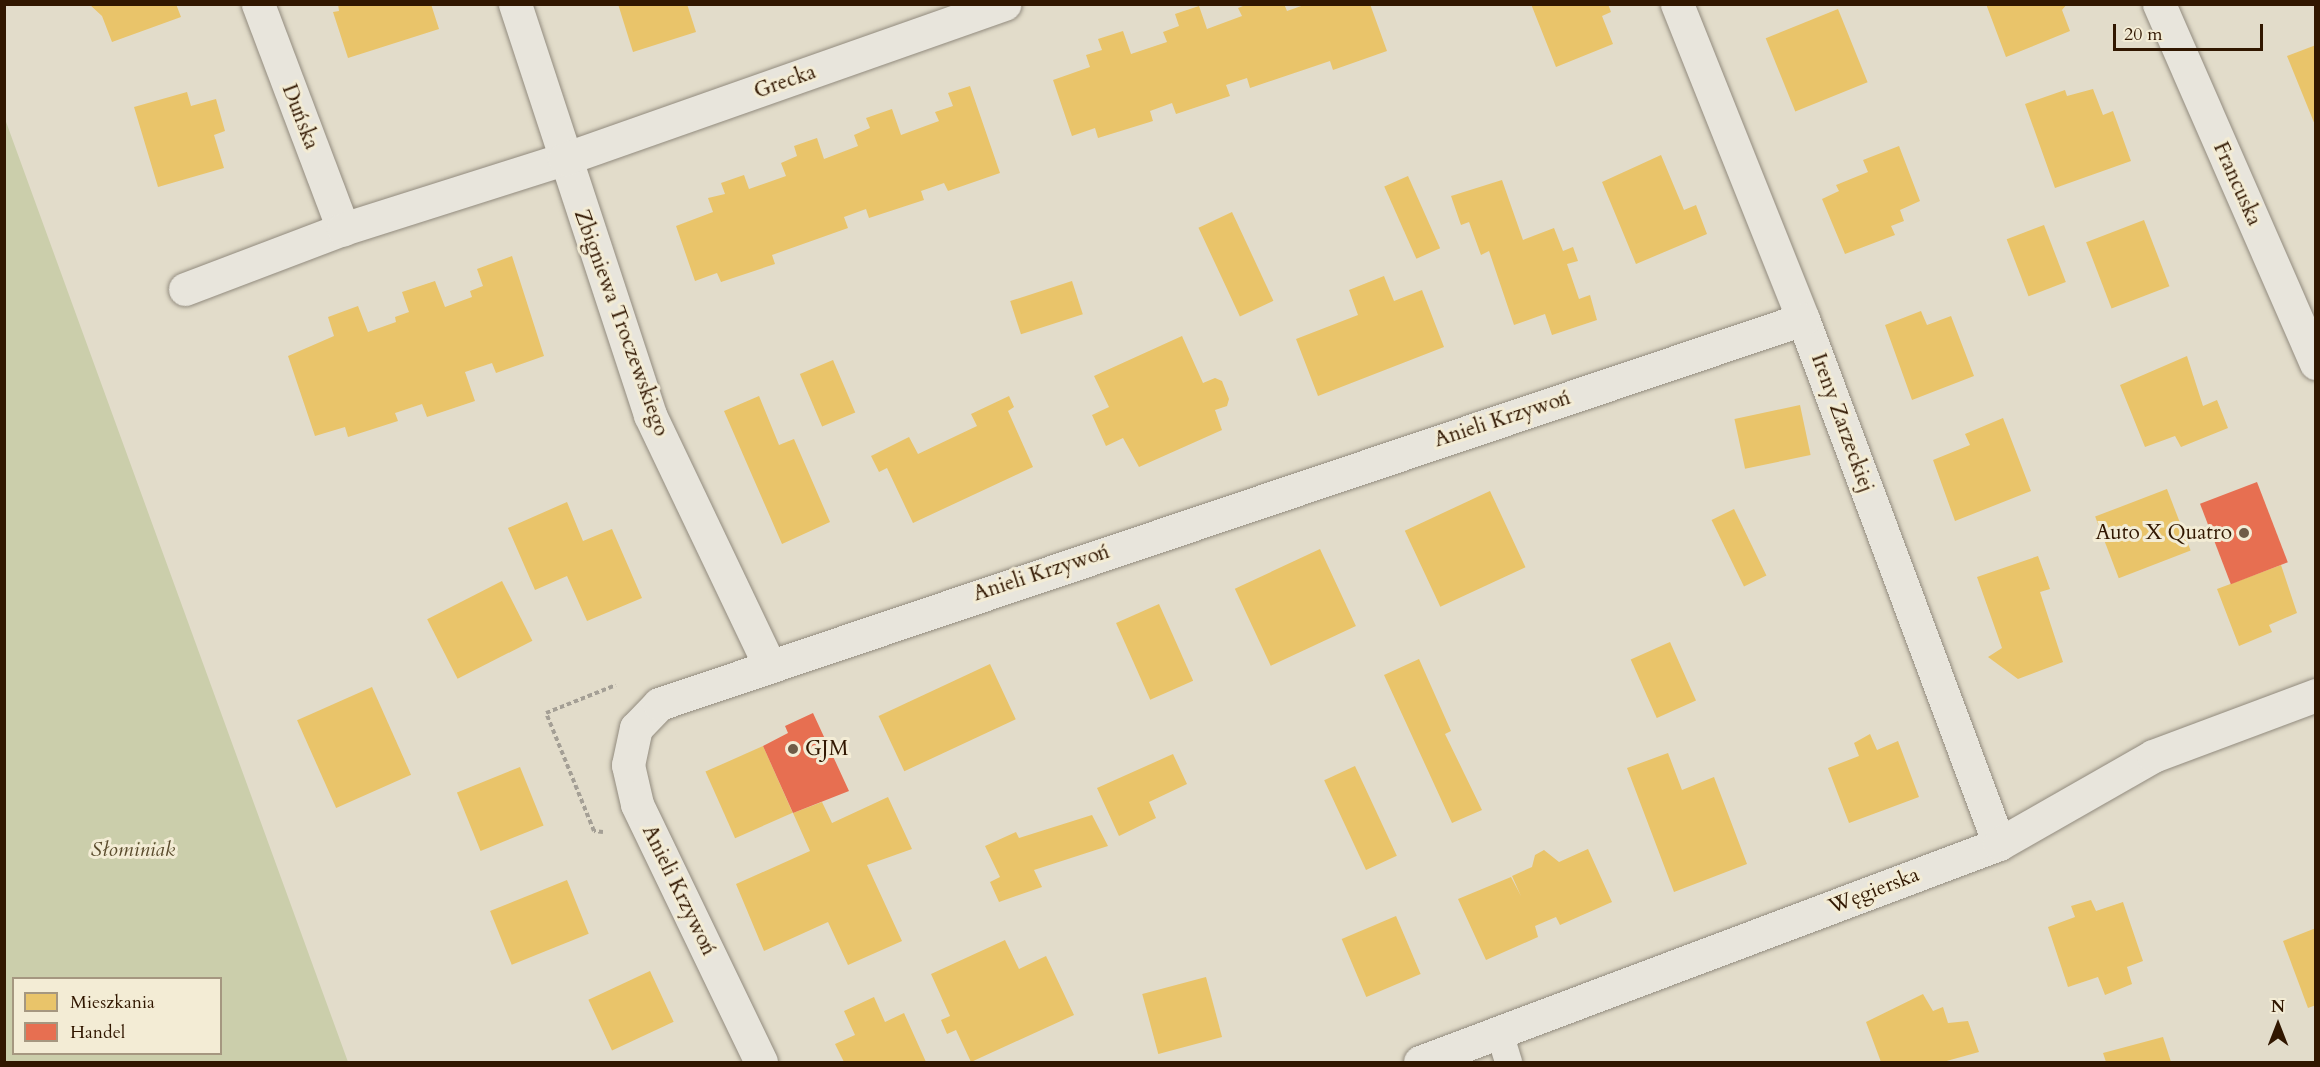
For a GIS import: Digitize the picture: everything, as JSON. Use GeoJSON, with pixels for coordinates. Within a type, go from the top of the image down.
{"type":"FeatureCollection","features":[{"type":"Feature","properties":{"kind":"street","name":"Duńska"},"geometry":{"type":"LineString","coordinates":[[258,4],[343,229]]}},
{"type":"Feature","properties":{"kind":"street","name":"Zbigniewa Troczewskiego"},"geometry":{"type":"LineString","coordinates":[[515,4],[564,159],[650,415],[769,664]]}},
{"type":"Feature","properties":{"kind":"street","name":"Grecka"},"geometry":{"type":"LineString","coordinates":[[564,159],[1005,4]]}},
{"type":"Feature","properties":{"kind":"street","name":"Ireny Zarzeckiej"},"geometry":{"type":"LineString","coordinates":[[1677,4],[1803,319],[1999,844]]}},
{"type":"Feature","properties":{"kind":"street","name":"Francuska"},"geometry":{"type":"LineString","coordinates":[[2159,4],[2316,363]]}},
{"type":"Feature","properties":{"kind":"street"},"geometry":{"type":"LineString","coordinates":[[185,289],[343,229],[564,159]]}},
{"type":"Feature","properties":{"kind":"street","name":"Anieli Krzywoń"},"geometry":{"type":"LineString","coordinates":[[761,1062],[637,804],[628,765],[636,728],[659,704],[769,664],[1803,319]]}},
{"type":"Feature","properties":{"kind":"street","name":"Węgierska"},"geometry":{"type":"LineString","coordinates":[[1420,1062],[1504,1047],[1999,844],[2153,756],[2316,695]]}},
{"type":"Feature","properties":{"kind":"path"},"geometry":{"type":"LineString","coordinates":[[615,835],[594,831],[546,713],[624,682]]}},
{"type":"Feature","properties":{"kind":"green space","name":"Słominiak"},"geometry":{"type":"Polygon","coordinates":[[[5,119],[348,1062],[5,1062],[5,119]]]}},
{"type":"Feature","properties":{"kind":"building: Mieszkania"},"geometry":{"type":"Polygon","coordinates":[[[89,4],[176,4],[181,17],[112,42],[102,16],[89,4]]]}},
{"type":"Feature","properties":{"kind":"building: Mieszkania"},"geometry":{"type":"Polygon","coordinates":[[[338,4],[431,4],[439,29],[348,58],[333,12],[339,11],[338,4]]]}},
{"type":"Feature","properties":{"kind":"building: Mieszkania"},"geometry":{"type":"Polygon","coordinates":[[[618,4],[687,4],[696,32],[633,52],[618,4]]]}},
{"type":"Feature","properties":{"kind":"building: Mieszkania"},"geometry":{"type":"Polygon","coordinates":[[[1248,4],[1284,4],[1287,11],[1307,4],[1370,4],[1387,51],[1333,70],[1330,61],[1250,88],[1247,78],[1226,85],[1230,96],[1176,114],[1172,103],[1150,111],[1153,121],[1098,138],[1095,128],[1072,136],[1053,80],[1090,67],[1086,55],[1102,50],[1098,39],[1123,31],[1131,54],[1167,42],[1163,32],[1179,26],[1175,14],[1199,6],[1207,29],[1242,16],[1238,8],[1248,4]]]}},
{"type":"Feature","properties":{"kind":"building: Mieszkania"},"geometry":{"type":"Polygon","coordinates":[[[1531,4],[1608,4],[1611,12],[1602,16],[1613,44],[1556,67],[1531,4]]]}},
{"type":"Feature","properties":{"kind":"building: Mieszkania"},"geometry":{"type":"Polygon","coordinates":[[[1986,4],[2067,4],[2062,10],[2070,31],[2006,57],[1986,4]]]}},
{"type":"Feature","properties":{"kind":"building: Mieszkania"},"geometry":{"type":"Polygon","coordinates":[[[1838,9],[1868,82],[1795,111],[1766,38],[1838,9]]]}},
{"type":"Feature","properties":{"kind":"building: Mieszkania"},"geometry":{"type":"Polygon","coordinates":[[[2316,45],[2316,125],[2315,125],[2287,56],[2316,45]]]}},
{"type":"Feature","properties":{"kind":"building: Mieszkania"},"geometry":{"type":"Polygon","coordinates":[[[970,86],[1000,173],[948,191],[944,183],[921,191],[924,200],[869,218],[866,209],[844,217],[848,228],[772,255],[775,264],[721,282],[717,273],[695,281],[676,226],[713,212],[708,198],[725,194],[721,183],[744,175],[749,189],[786,176],[781,163],[797,156],[794,146],[817,138],[824,159],[858,146],[854,135],[870,128],[866,118],[892,109],[901,135],[939,121],[935,112],[953,106],[948,93],[970,86]]]}},
{"type":"Feature","properties":{"kind":"building: Mieszkania"},"geometry":{"type":"Polygon","coordinates":[[[2093,89],[2103,115],[2113,111],[2131,161],[2055,188],[2025,104],[2065,90],[2067,96],[2093,89]]]}},
{"type":"Feature","properties":{"kind":"building: Mieszkania"},"geometry":{"type":"Polygon","coordinates":[[[187,92],[191,106],[216,99],[225,131],[214,135],[224,168],[158,187],[134,107],[187,92]]]}},
{"type":"Feature","properties":{"kind":"building: Mieszkania"},"geometry":{"type":"Polygon","coordinates":[[[1899,146],[1920,201],[1900,210],[1904,221],[1891,226],[1895,235],[1845,254],[1822,199],[1839,191],[1836,185],[1868,172],[1863,160],[1899,146]]]}},
{"type":"Feature","properties":{"kind":"building: Mieszkania"},"geometry":{"type":"Polygon","coordinates":[[[1661,155],[1684,210],[1696,205],[1707,234],[1636,264],[1602,182],[1661,155]]]}},
{"type":"Feature","properties":{"kind":"building: Mieszkania"},"geometry":{"type":"Polygon","coordinates":[[[1408,176],[1440,248],[1416,259],[1384,187],[1408,176]]]}},
{"type":"Feature","properties":{"kind":"building: Mieszkania"},"geometry":{"type":"Polygon","coordinates":[[[1502,180],[1523,240],[1554,228],[1563,251],[1573,247],[1578,261],[1567,264],[1579,299],[1590,295],[1597,320],[1552,335],[1545,314],[1514,325],[1489,251],[1481,255],[1469,222],[1461,225],[1451,196],[1502,180]]]}},
{"type":"Feature","properties":{"kind":"building: Mieszkania"},"geometry":{"type":"Polygon","coordinates":[[[1232,212],[1273,301],[1240,316],[1198,228],[1232,212]]]}},
{"type":"Feature","properties":{"kind":"building: Mieszkania"},"geometry":{"type":"Polygon","coordinates":[[[2144,220],[2169,286],[2112,309],[2086,242],[2144,220]]]}},
{"type":"Feature","properties":{"kind":"building: Mieszkania"},"geometry":{"type":"Polygon","coordinates":[[[2044,225],[2066,282],[2029,296],[2007,239],[2044,225]]]}},
{"type":"Feature","properties":{"kind":"building: Mieszkania"},"geometry":{"type":"Polygon","coordinates":[[[512,256],[544,356],[496,373],[492,363],[465,372],[475,401],[427,417],[422,404],[395,413],[398,421],[348,437],[345,427],[315,436],[288,356],[334,336],[328,317],[358,306],[368,332],[396,322],[395,317],[409,312],[402,292],[435,281],[445,307],[472,297],[470,291],[483,286],[477,269],[512,256]]]}},
{"type":"Feature","properties":{"kind":"building: Mieszkania"},"geometry":{"type":"Polygon","coordinates":[[[1384,276],[1394,301],[1422,290],[1444,347],[1318,396],[1296,339],[1358,315],[1349,290],[1384,276]]]}},
{"type":"Feature","properties":{"kind":"building: Mieszkania"},"geometry":{"type":"Polygon","coordinates":[[[1072,281],[1083,314],[1021,334],[1010,301],[1072,281]]]}},
{"type":"Feature","properties":{"kind":"building: Mieszkania"},"geometry":{"type":"Polygon","coordinates":[[[1921,311],[1927,325],[1951,316],[1974,376],[1912,400],[1885,325],[1921,311]]]}},
{"type":"Feature","properties":{"kind":"building: Mieszkania"},"geometry":{"type":"Polygon","coordinates":[[[1182,336],[1203,383],[1215,378],[1222,381],[1229,399],[1227,406],[1215,410],[1222,430],[1139,467],[1123,438],[1106,446],[1092,415],[1109,407],[1094,376],[1182,336]]]}},
{"type":"Feature","properties":{"kind":"building: Mieszkania"},"geometry":{"type":"Polygon","coordinates":[[[2187,356],[2203,406],[2217,400],[2228,428],[2181,447],[2175,436],[2145,447],[2120,385],[2187,356]]]}},
{"type":"Feature","properties":{"kind":"building: Mieszkania"},"geometry":{"type":"Polygon","coordinates":[[[833,360],[855,412],[822,427],[800,374],[833,360]]]}},
{"type":"Feature","properties":{"kind":"building: Mieszkania"},"geometry":{"type":"Polygon","coordinates":[[[759,396],[779,445],[794,439],[830,522],[782,544],[724,411],[759,396]]]}},
{"type":"Feature","properties":{"kind":"building: Mieszkania"},"geometry":{"type":"Polygon","coordinates":[[[1009,396],[1014,407],[1008,411],[1033,467],[913,523],[887,468],[879,472],[871,456],[909,437],[918,454],[977,426],[971,414],[1009,396]]]}},
{"type":"Feature","properties":{"kind":"building: Mieszkania"},"geometry":{"type":"Polygon","coordinates":[[[1800,405],[1811,455],[1745,469],[1734,419],[1800,405]]]}},
{"type":"Feature","properties":{"kind":"building: Mieszkania"},"geometry":{"type":"Polygon","coordinates":[[[2003,418],[2031,491],[1955,521],[1933,460],[1970,445],[1965,434],[2003,418]]]}},
{"type":"Feature","properties":{"kind":"building: Mieszkania"},"geometry":{"type":"Polygon","coordinates":[[[2167,489],[2191,551],[2119,578],[2095,517],[2167,489]]]}},
{"type":"Feature","properties":{"kind":"building: Mieszkania"},"geometry":{"type":"Polygon","coordinates":[[[1490,491],[1525,567],[1440,607],[1405,531],[1490,491]]]}},
{"type":"Feature","properties":{"kind":"building: Mieszkania"},"geometry":{"type":"Polygon","coordinates":[[[567,502],[583,541],[612,529],[642,598],[587,621],[567,576],[535,590],[508,528],[567,502]]]}},
{"type":"Feature","properties":{"kind":"building: Mieszkania"},"geometry":{"type":"Polygon","coordinates":[[[1734,509],[1766,576],[1744,586],[1712,520],[1734,509]]]}},
{"type":"Feature","properties":{"kind":"building: Mieszkania"},"geometry":{"type":"Polygon","coordinates":[[[1320,549],[1356,626],[1271,666],[1235,589],[1320,549]]]}},
{"type":"Feature","properties":{"kind":"building: Mieszkania"},"geometry":{"type":"Polygon","coordinates":[[[2038,556],[2050,589],[2040,592],[2063,662],[2018,679],[1988,657],[2002,648],[1977,577],[2038,556]]]}},
{"type":"Feature","properties":{"kind":"building: Mieszkania"},"geometry":{"type":"Polygon","coordinates":[[[2281,565],[2297,613],[2269,625],[2272,632],[2239,646],[2217,589],[2281,565]]]}},
{"type":"Feature","properties":{"kind":"building: Mieszkania"},"geometry":{"type":"Polygon","coordinates":[[[502,581],[532,641],[458,679],[427,619],[502,581]]]}},
{"type":"Feature","properties":{"kind":"building: Mieszkania"},"geometry":{"type":"Polygon","coordinates":[[[1159,604],[1193,681],[1150,700],[1116,623],[1159,604]]]}},
{"type":"Feature","properties":{"kind":"building: Mieszkania"},"geometry":{"type":"Polygon","coordinates":[[[1670,642],[1696,700],[1657,718],[1631,659],[1670,642]]]}},
{"type":"Feature","properties":{"kind":"building: Mieszkania"},"geometry":{"type":"Polygon","coordinates":[[[1419,659],[1451,731],[1445,734],[1482,810],[1452,823],[1384,675],[1419,659]]]}},
{"type":"Feature","properties":{"kind":"building: Mieszkania"},"geometry":{"type":"Polygon","coordinates":[[[990,664],[1016,719],[904,771],[879,716],[990,664]]]}},
{"type":"Feature","properties":{"kind":"building: Mieszkania"},"geometry":{"type":"Polygon","coordinates":[[[372,687],[411,775],[336,808],[297,720],[372,687]]]}},
{"type":"Feature","properties":{"kind":"building: Mieszkania"},"geometry":{"type":"Polygon","coordinates":[[[1870,734],[1877,750],[1898,741],[1919,797],[1849,823],[1828,768],[1859,756],[1854,743],[1870,734]]]}},
{"type":"Feature","properties":{"kind":"building: Mieszkania"},"geometry":{"type":"Polygon","coordinates":[[[763,746],[793,813],[735,838],[705,772],[763,746]]]}},
{"type":"Feature","properties":{"kind":"building: Mieszkania"},"geometry":{"type":"Polygon","coordinates":[[[1668,753],[1682,790],[1714,777],[1747,864],[1674,892],[1627,768],[1668,753]]]}},
{"type":"Feature","properties":{"kind":"building: Mieszkania"},"geometry":{"type":"Polygon","coordinates":[[[1173,754],[1187,784],[1149,802],[1156,818],[1119,836],[1097,788],[1173,754]]]}},
{"type":"Feature","properties":{"kind":"building: Mieszkania"},"geometry":{"type":"Polygon","coordinates":[[[1355,766],[1397,856],[1366,870],[1324,780],[1355,766]]]}},
{"type":"Feature","properties":{"kind":"building: Mieszkania"},"geometry":{"type":"Polygon","coordinates":[[[520,767],[544,825],[481,851],[457,792],[520,767]]]}},
{"type":"Feature","properties":{"kind":"building: Mieszkania"},"geometry":{"type":"Polygon","coordinates":[[[888,797],[912,849],[867,865],[902,941],[848,965],[828,922],[764,951],[736,884],[810,851],[793,813],[822,802],[832,823],[888,797]]]}},
{"type":"Feature","properties":{"kind":"building: Mieszkania"},"geometry":{"type":"Polygon","coordinates":[[[1092,815],[1108,846],[1034,870],[1042,887],[999,902],[990,882],[1000,877],[985,846],[1016,832],[1019,838],[1092,815]]]}},
{"type":"Feature","properties":{"kind":"building: Mieszkania"},"geometry":{"type":"Polygon","coordinates":[[[1588,849],[1612,902],[1560,925],[1556,917],[1535,926],[1538,937],[1486,960],[1458,899],[1511,877],[1521,896],[1512,876],[1532,867],[1535,855],[1544,850],[1559,862],[1588,849]]]}},
{"type":"Feature","properties":{"kind":"building: Mieszkania"},"geometry":{"type":"Polygon","coordinates":[[[567,880],[589,934],[512,965],[490,911],[567,880]]]}},
{"type":"Feature","properties":{"kind":"building: Mieszkania"},"geometry":{"type":"Polygon","coordinates":[[[2091,900],[2096,911],[2123,902],[2143,961],[2127,967],[2132,984],[2105,995],[2098,977],[2068,987],[2048,927],[2075,917],[2071,906],[2091,900]]]}},
{"type":"Feature","properties":{"kind":"building: Mieszkania"},"geometry":{"type":"Polygon","coordinates":[[[1396,916],[1421,974],[1366,997],[1342,939],[1396,916]]]}},
{"type":"Feature","properties":{"kind":"building: Mieszkania"},"geometry":{"type":"Polygon","coordinates":[[[2316,928],[2316,1005],[2308,1008],[2283,941],[2316,928]]]}},
{"type":"Feature","properties":{"kind":"building: Mieszkania"},"geometry":{"type":"Polygon","coordinates":[[[1005,940],[1019,969],[1046,956],[1074,1015],[971,1062],[956,1030],[947,1034],[941,1020],[950,1016],[931,974],[1005,940]]]}},
{"type":"Feature","properties":{"kind":"building: Mieszkania"},"geometry":{"type":"Polygon","coordinates":[[[650,971],[674,1022],[612,1050],[588,1000],[650,971]]]}},
{"type":"Feature","properties":{"kind":"building: Mieszkania"},"geometry":{"type":"Polygon","coordinates":[[[1206,977],[1222,1037],[1158,1054],[1142,994],[1206,977]]]}},
{"type":"Feature","properties":{"kind":"building: Mieszkania"},"geometry":{"type":"Polygon","coordinates":[[[1923,994],[1933,1011],[1943,1007],[1948,1023],[1968,1021],[1979,1052],[1943,1062],[1881,1062],[1866,1022],[1923,994]]]}},
{"type":"Feature","properties":{"kind":"building: Mieszkania"},"geometry":{"type":"Polygon","coordinates":[[[874,997],[885,1022],[904,1013],[926,1062],[844,1062],[835,1044],[855,1035],[844,1011],[874,997]]]}},
{"type":"Feature","properties":{"kind":"building: Mieszkania"},"geometry":{"type":"Polygon","coordinates":[[[2163,1037],[2171,1062],[2106,1062],[2103,1053],[2163,1037]]]}},
{"type":"Feature","properties":{"kind":"building: Handel","name":"Auto X Quatro"},"geometry":{"type":"Polygon","coordinates":[[[2257,482],[2288,562],[2231,584],[2200,504],[2257,482]]]}},
{"type":"Feature","properties":{"kind":"building: Handel"},"geometry":{"type":"Polygon","coordinates":[[[813,713],[849,791],[793,813],[763,746],[788,733],[785,726],[813,713]]]}},
{"type":"Feature","properties":{"kind":"place","name":"Auto X Quatro"},"geometry":{"type":"Point","coordinates":[2244,533]}},
{"type":"Feature","properties":{"kind":"place","name":"GJM"},"geometry":{"type":"Point","coordinates":[793,749]}}]}
